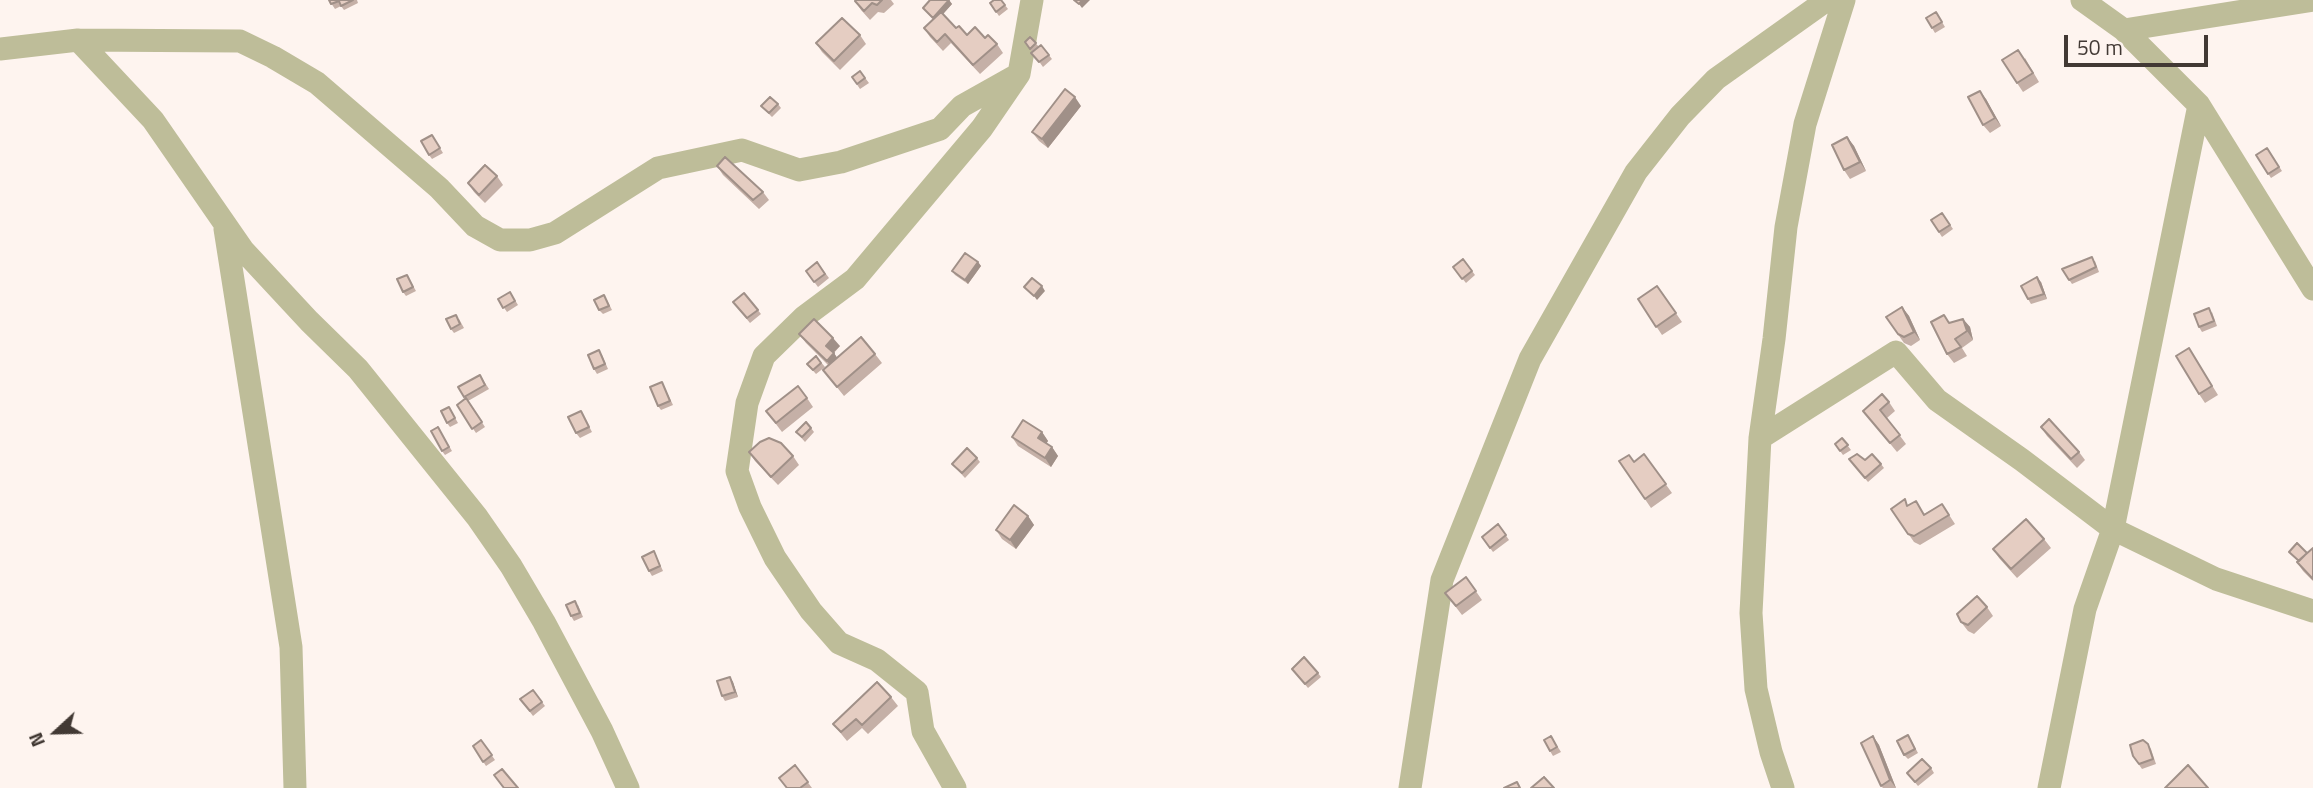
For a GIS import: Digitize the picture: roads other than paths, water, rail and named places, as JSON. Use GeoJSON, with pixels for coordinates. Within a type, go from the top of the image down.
{"type":"FeatureCollection","features":[{"type":"Feature","properties":{"kind":"street"},"geometry":{"type":"LineString","coordinates":[[955,788],[923,731],[917,692],[877,660],[839,643],[811,611],[775,558],[750,507],[737,471],[747,403],[764,356],[804,317],[855,279],[982,128],[1019,74],[1032,0]]}},
{"type":"Feature","properties":{"kind":"street"},"geometry":{"type":"LineString","coordinates":[[1410,788],[1442,580],[1530,359],[1636,172],[1680,116],[1716,79],[1827,0]]}},
{"type":"Feature","properties":{"kind":"street"},"geometry":{"type":"LineString","coordinates":[[1783,788],[1771,752],[1755,676],[1751,613],[1760,438],[1786,227],[1805,124],[1844,0]]}},
{"type":"Feature","properties":{"kind":"street"},"geometry":{"type":"LineString","coordinates":[[2082,0],[2124,30],[2199,105],[2313,289]]}},
{"type":"Feature","properties":{"kind":"street"},"geometry":{"type":"LineString","coordinates":[[2124,30],[2313,0]]}},
{"type":"Feature","properties":{"kind":"street"},"geometry":{"type":"LineString","coordinates":[[0,49],[78,40],[240,41],[317,83],[439,188],[475,226],[500,240],[530,240],[555,233],[658,168],[742,150],[799,170],[841,162],[940,129],[962,106],[1019,74]]}},
{"type":"Feature","properties":{"kind":"street"},"geometry":{"type":"LineString","coordinates":[[78,40],[153,120],[243,250],[358,369],[477,517],[511,566],[544,622],[602,731],[628,788]]}},
{"type":"Feature","properties":{"kind":"street"},"geometry":{"type":"LineString","coordinates":[[2049,788],[2085,609],[2113,529],[2199,105]]}},
{"type":"Feature","properties":{"kind":"street"},"geometry":{"type":"LineString","coordinates":[[224,222],[291,647],[295,788]]}},
{"type":"Feature","properties":{"kind":"street"},"geometry":{"type":"LineString","coordinates":[[1760,438],[1896,352],[1937,400],[2113,529],[2216,579],[2313,611]]}}]}
